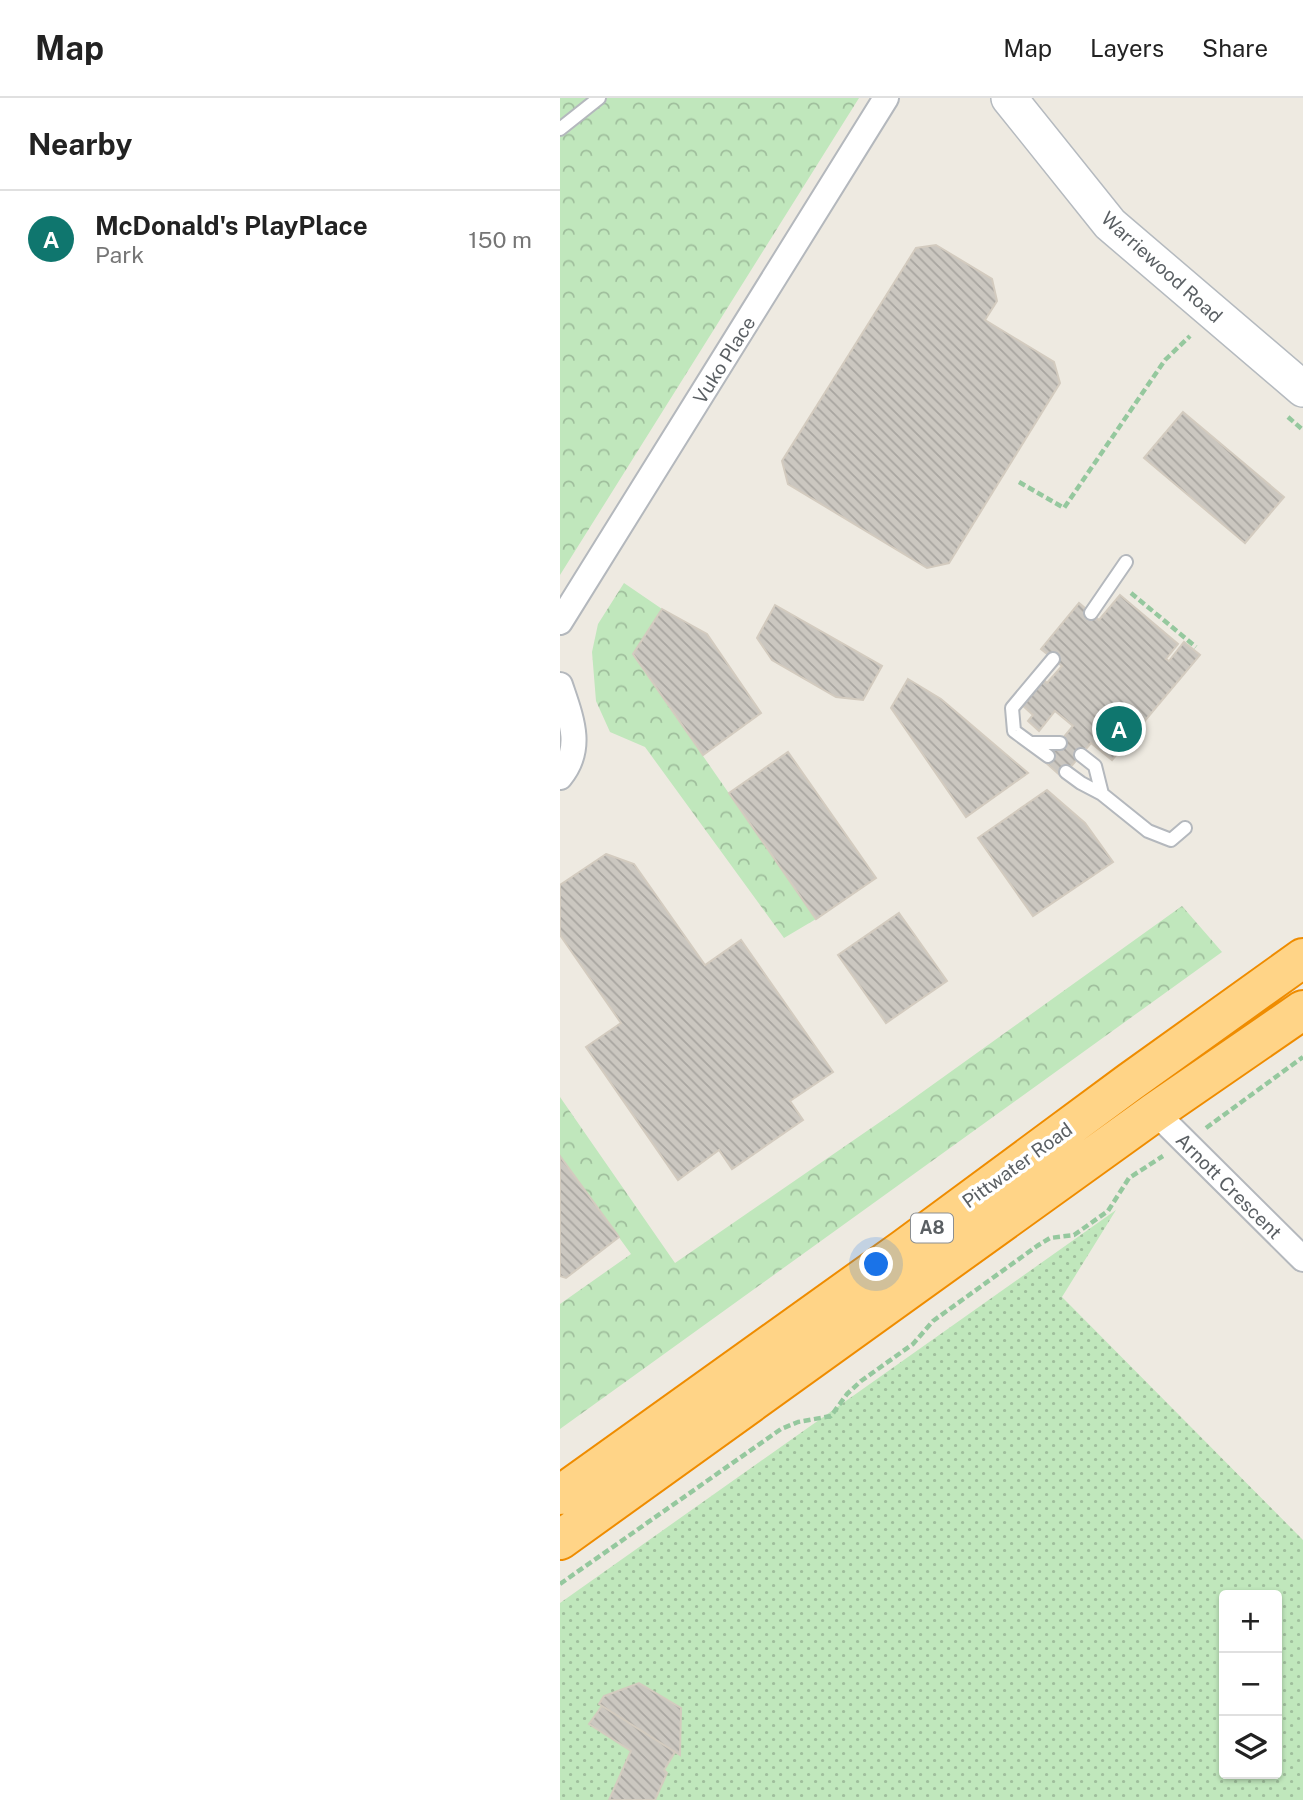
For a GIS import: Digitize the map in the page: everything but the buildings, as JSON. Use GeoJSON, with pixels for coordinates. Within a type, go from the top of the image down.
{"type":"FeatureCollection","features":[{"type":"Feature","properties":{"kind":"highway","name":"Pittwater Road"},"geometry":{"type":"LineString","coordinates":[[560,1495],[904,1249],[1303,958]]}},
{"type":"Feature","properties":{"kind":"highway","name":"Pittwater Road"},"geometry":{"type":"LineString","coordinates":[[560,1540],[1155,1112],[1303,1010]]}},
{"type":"Feature","properties":{"kind":"street","name":"Vuko Place"},"geometry":{"type":"LineString","coordinates":[[560,622],[886,98]]}},
{"type":"Feature","properties":{"kind":"street","name":"Warriewood Road"},"geometry":{"type":"LineString","coordinates":[[1009,98],[1110,224],[1303,389]]}},
{"type":"Feature","properties":{"kind":"street"},"geometry":{"type":"LineString","coordinates":[[560,685],[575,744],[572,760],[560,777]]}},
{"type":"Feature","properties":{"kind":"street","name":"Arnott Crescent"},"geometry":{"type":"LineString","coordinates":[[1155,1112],[1303,1259]]}},
{"type":"Feature","properties":{"kind":"lane"},"geometry":{"type":"LineString","coordinates":[[560,130],[599,98]]}},
{"type":"Feature","properties":{"kind":"lane"},"geometry":{"type":"LineString","coordinates":[[1091,613],[1126,562]]}},
{"type":"Feature","properties":{"kind":"lane"},"geometry":{"type":"LineString","coordinates":[[1048,757],[1014,731],[1012,708],[1053,659]]}},
{"type":"Feature","properties":{"kind":"lane"},"geometry":{"type":"LineString","coordinates":[[1031,743],[1060,743]]}},
{"type":"Feature","properties":{"kind":"lane"},"geometry":{"type":"LineString","coordinates":[[1080,755],[1095,766],[1102,794]]}},
{"type":"Feature","properties":{"kind":"lane"},"geometry":{"type":"LineString","coordinates":[[1066,772],[1102,794],[1147,831],[1171,840],[1185,828]]}},
{"type":"Feature","properties":{"kind":"path"},"geometry":{"type":"LineString","coordinates":[[1019,482],[1064,508],[1165,360],[1190,336]]}},
{"type":"Feature","properties":{"kind":"path"},"geometry":{"type":"LineString","coordinates":[[1131,593],[1196,647]]}},
{"type":"Feature","properties":{"kind":"path"},"geometry":{"type":"LineString","coordinates":[[560,1584],[781,1429],[798,1422],[831,1416],[846,1394],[913,1344],[933,1321],[1037,1245],[1050,1238],[1074,1236],[1108,1211],[1129,1178],[1185,1142],[1303,1057]]}},
{"type":"Feature","properties":{"kind":"green space"},"geometry":{"type":"Polygon","coordinates":[[[560,98],[859,98],[560,575],[560,98]]]}},
{"type":"Feature","properties":{"kind":"green space"},"geometry":{"type":"Polygon","coordinates":[[[624,583],[662,609],[633,655],[816,919],[784,938],[645,747],[610,732],[596,701],[592,652],[598,624],[624,583]]]}},
{"type":"Feature","properties":{"kind":"green space"},"geometry":{"type":"Polygon","coordinates":[[[1182,906],[1222,952],[560,1429],[560,1304],[631,1254],[560,1156],[560,1097],[675,1263],[896,1111],[1182,906]]]}},
{"type":"Feature","properties":{"kind":"green space"},"geometry":{"type":"Polygon","coordinates":[[[1116,1210],[1062,1297],[1303,1540],[1303,1800],[560,1800],[560,1603],[1116,1210]]]}},
{"type":"Feature","properties":{"kind":"place","name":"McDonald's PlayPlace"},"geometry":{"type":"Point","coordinates":[1119,729]}}]}
